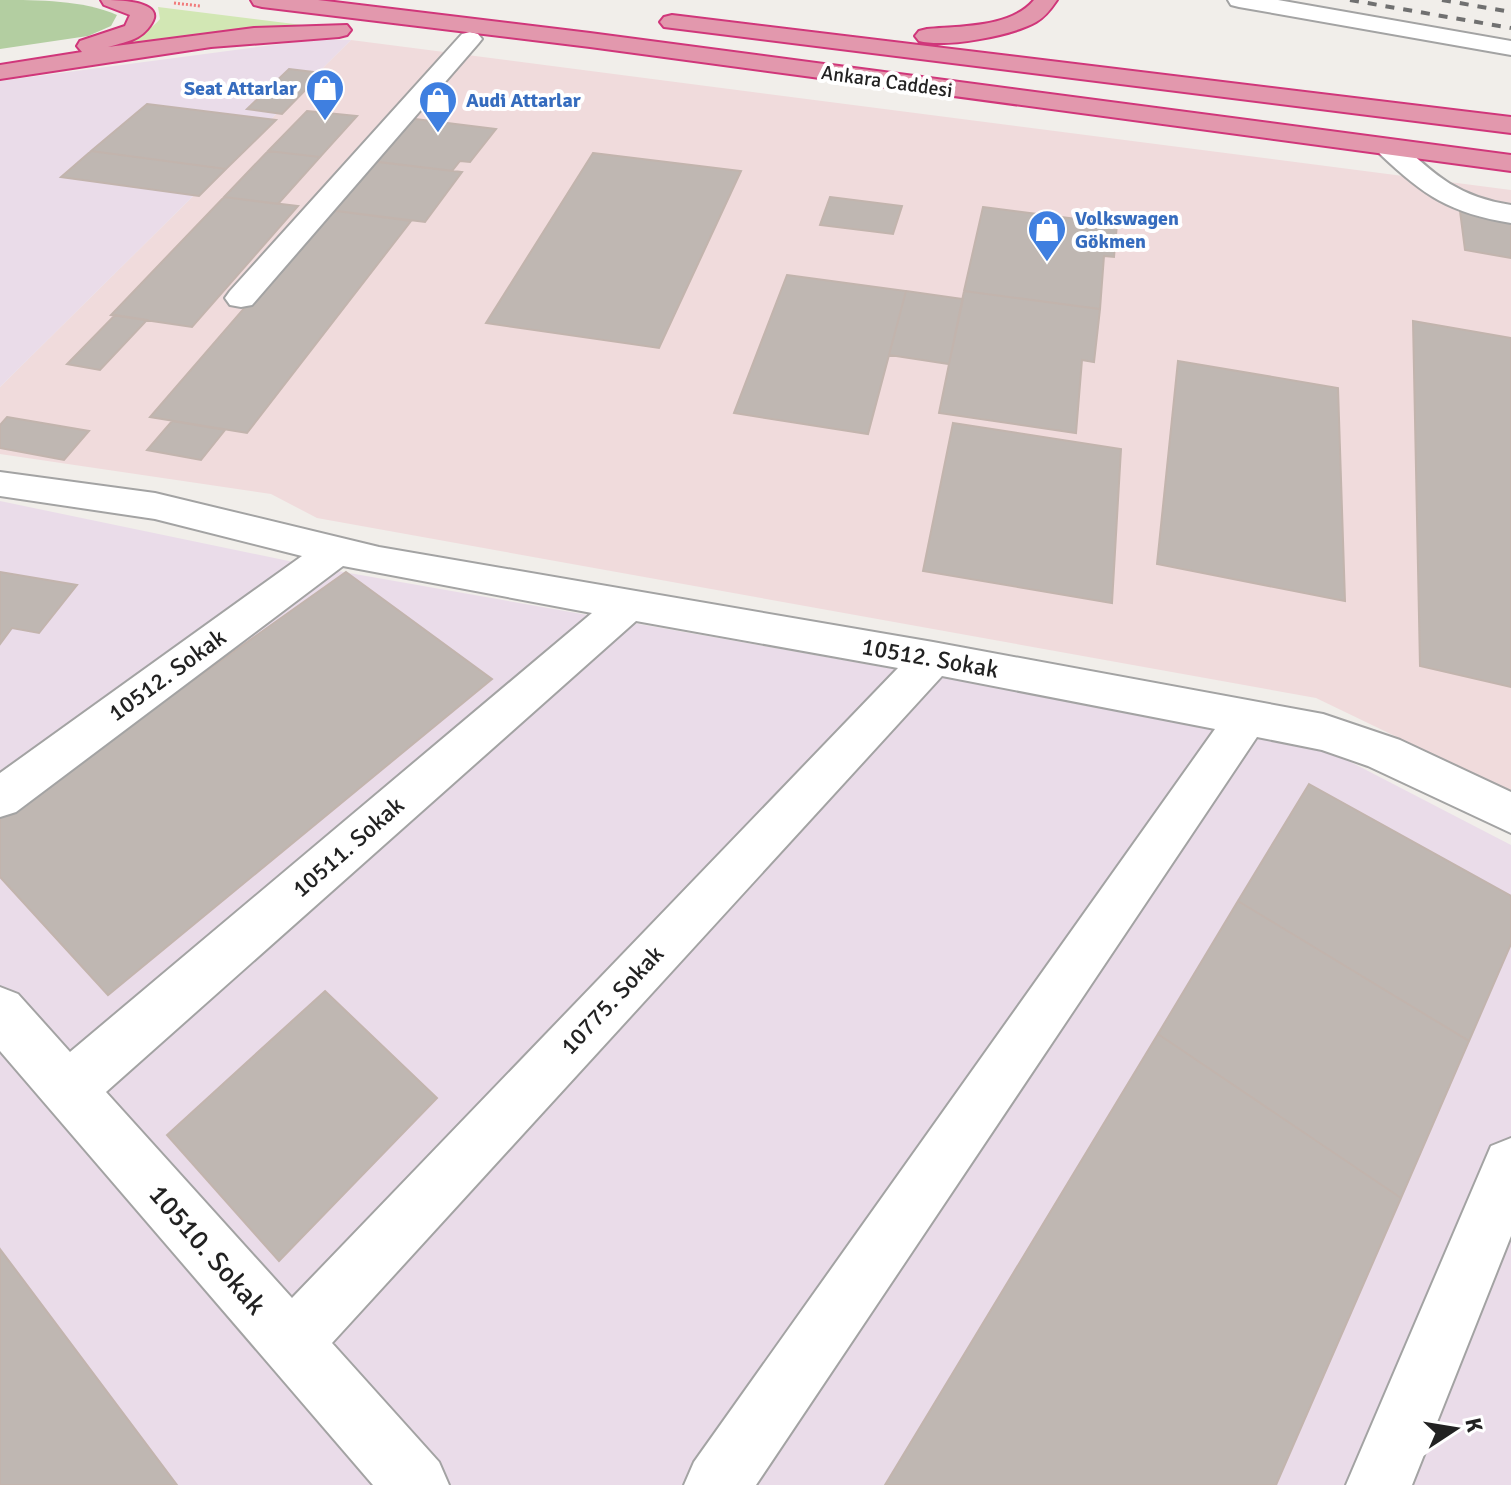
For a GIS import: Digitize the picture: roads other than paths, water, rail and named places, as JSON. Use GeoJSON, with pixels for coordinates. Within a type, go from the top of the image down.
{"type":"FeatureCollection","features":[{"type":"Feature","properties":{"kind":"highway"},"geometry":{"type":"LineString","coordinates":[[0,59],[90,46],[133,31],[142,20],[142,11],[112,0]]}},
{"type":"Feature","properties":{"kind":"highway","name":"Ankara Caddesi"},"geometry":{"type":"LineString","coordinates":[[262,0],[590,40],[1511,163]]}},
{"type":"Feature","properties":{"kind":"highway"},"geometry":{"type":"LineString","coordinates":[[881,47],[1005,25],[1041,10],[1046,0]]}},
{"type":"Feature","properties":{"kind":"highway","name":"Ankara Caddesi"},"geometry":{"type":"LineString","coordinates":[[656,11],[881,47],[1504,124]]}},
{"type":"Feature","properties":{"kind":"highway"},"geometry":{"type":"LineString","coordinates":[[0,72],[271,34],[348,30],[739,62]]}},
{"type":"Feature","properties":{"kind":"street"},"geometry":{"type":"LineString","coordinates":[[1239,0],[1511,48]]}},
{"type":"Feature","properties":{"kind":"street"},"geometry":{"type":"LineString","coordinates":[[241,298],[470,39]]}},
{"type":"Feature","properties":{"kind":"street"},"geometry":{"type":"LineString","coordinates":[[1390,148],[1444,197],[1481,211],[1511,214]]}},
{"type":"Feature","properties":{"kind":"street","name":"10512. Sokak"},"geometry":{"type":"LineString","coordinates":[[0,484],[201,515],[335,552],[933,658],[1323,732],[1384,753],[1511,813]]}},
{"type":"Feature","properties":{"kind":"street","name":"10512. Sokak"},"geometry":{"type":"LineString","coordinates":[[0,798],[335,552]]}},
{"type":"Feature","properties":{"kind":"street","name":"10511. Sokak"},"geometry":{"type":"LineString","coordinates":[[68,1089],[627,606]]}},
{"type":"Feature","properties":{"kind":"street","name":"10775. Sokak"},"geometry":{"type":"LineString","coordinates":[[291,1343],[933,658]]}},
{"type":"Feature","properties":{"kind":"street"},"geometry":{"type":"LineString","coordinates":[[717,1485],[1247,717]]}},
{"type":"Feature","properties":{"kind":"street","name":"10510. Sokak"},"geometry":{"type":"LineString","coordinates":[[0,1012],[416,1485]]}},
{"type":"Feature","properties":{"kind":"street"},"geometry":{"type":"LineString","coordinates":[[1379,1485],[1511,1166]]}},
{"type":"Feature","properties":{"kind":"railway"},"geometry":{"type":"LineString","coordinates":[[1350,0],[1511,28]]}},
{"type":"Feature","properties":{"kind":"railway"},"geometry":{"type":"LineString","coordinates":[[1442,0],[1511,12]]}},
{"type":"Feature","properties":{"kind":"place","name":"Seat Attarlar"},"geometry":{"type":"Point","coordinates":[325,122]}},
{"type":"Feature","properties":{"kind":"place","name":"Audi Attarlar"},"geometry":{"type":"Point","coordinates":[438,134]}},
{"type":"Feature","properties":{"kind":"place","name":"Volkswagen Gökmen"},"geometry":{"type":"Point","coordinates":[1047,263]}}]}
